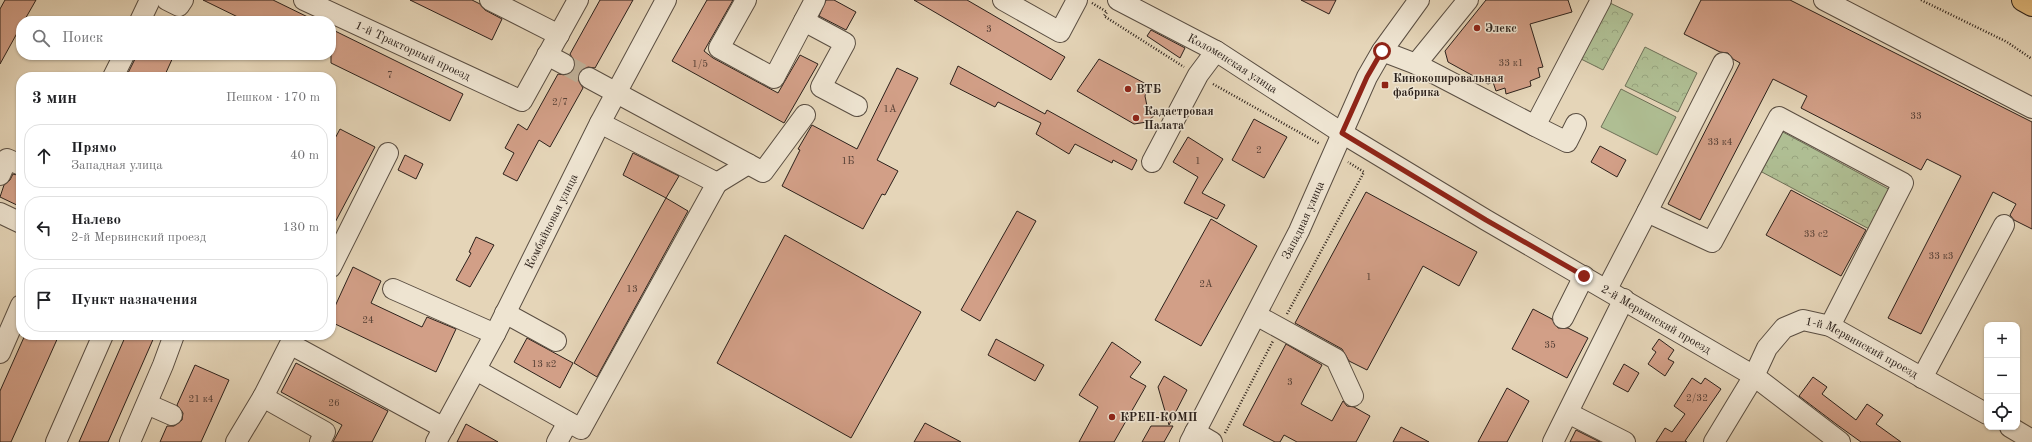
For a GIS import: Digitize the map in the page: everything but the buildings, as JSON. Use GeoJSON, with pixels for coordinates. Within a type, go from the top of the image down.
{"type":"FeatureCollection","features":[{"type":"Feature","properties":{"kind":"main road"},"geometry":{"type":"LineString","coordinates":[[2023,0],[2032,5]]}},
{"type":"Feature","properties":{"kind":"street"},"geometry":{"type":"LineString","coordinates":[[142,16],[150,0]]}},
{"type":"Feature","properties":{"kind":"street"},"geometry":{"type":"LineString","coordinates":[[166,0],[179,6],[183,0]]}},
{"type":"Feature","properties":{"kind":"street","name":"1-й Тракторный проезд"},"geometry":{"type":"LineString","coordinates":[[304,0],[522,101],[556,60],[559,35]]}},
{"type":"Feature","properties":{"kind":"street"},"geometry":{"type":"LineString","coordinates":[[490,0],[559,35],[578,0]]}},
{"type":"Feature","properties":{"kind":"street","name":"Комбайновая улица"},"geometry":{"type":"LineString","coordinates":[[440,435],[495,334],[600,123],[666,0]]}},
{"type":"Feature","properties":{"kind":"street"},"geometry":{"type":"LineString","coordinates":[[746,0],[719,48],[774,78],[815,0]]}},
{"type":"Feature","properties":{"kind":"street"},"geometry":{"type":"LineString","coordinates":[[1003,0],[1060,32],[1077,0]]}},
{"type":"Feature","properties":{"kind":"street","name":"Коломенская улица"},"geometry":{"type":"LineString","coordinates":[[1118,0],[1216,51],[1342,133]]}},
{"type":"Feature","properties":{"kind":"street","name":"Западная улица"},"geometry":{"type":"LineString","coordinates":[[1193,437],[1299,231],[1367,77],[1382,51],[1419,0]]}},
{"type":"Feature","properties":{"kind":"street"},"geometry":{"type":"LineString","coordinates":[[1416,64],[1468,0]]}},
{"type":"Feature","properties":{"kind":"street"},"geometry":{"type":"LineString","coordinates":[[1535,126],[1601,0]]}},
{"type":"Feature","properties":{"kind":"street"},"geometry":{"type":"LineString","coordinates":[[1824,0],[2032,108]]}},
{"type":"Feature","properties":{"kind":"street"},"geometry":{"type":"LineString","coordinates":[[804,20],[845,43],[820,87],[857,106]]}},
{"type":"Feature","properties":{"kind":"street"},"geometry":{"type":"LineString","coordinates":[[1152,162],[1198,75],[1216,51]]}},
{"type":"Feature","properties":{"kind":"street"},"geometry":{"type":"LineString","coordinates":[[1382,51],[1416,64],[1567,142],[1576,124]]}},
{"type":"Feature","properties":{"kind":"street"},"geometry":{"type":"LineString","coordinates":[[116,72],[122,60]]}},
{"type":"Feature","properties":{"kind":"street"},"geometry":{"type":"LineString","coordinates":[[1607,289],[1723,63]]}},
{"type":"Feature","properties":{"kind":"street"},"geometry":{"type":"LineString","coordinates":[[589,78],[617,91],[763,172],[806,115]]}},
{"type":"Feature","properties":{"kind":"street"},"geometry":{"type":"LineString","coordinates":[[1647,212],[1712,242],[1779,117],[1903,184],[1830,326]]}},
{"type":"Feature","properties":{"kind":"street"},"geometry":{"type":"LineString","coordinates":[[600,123],[717,184]]}},
{"type":"Feature","properties":{"kind":"street","name":"2-й Мервинский проезд"},"geometry":{"type":"LineString","coordinates":[[1342,133],[1486,220],[1607,289],[1754,376],[1840,442]]}},
{"type":"Feature","properties":{"kind":"street"},"geometry":{"type":"LineString","coordinates":[[336,258],[388,153]]}},
{"type":"Feature","properties":{"kind":"street"},"geometry":{"type":"LineString","coordinates":[[0,175],[7,159],[16,163]]}},
{"type":"Feature","properties":{"kind":"street"},"geometry":{"type":"LineString","coordinates":[[476,370],[581,429],[717,184],[748,164]]}},
{"type":"Feature","properties":{"kind":"street"},"geometry":{"type":"LineString","coordinates":[[0,213],[16,221]]}},
{"type":"Feature","properties":{"kind":"street"},"geometry":{"type":"LineString","coordinates":[[1922,378],[2004,225]]}},
{"type":"Feature","properties":{"kind":"street"},"geometry":{"type":"LineString","coordinates":[[1563,318],[1584,276]]}},
{"type":"Feature","properties":{"kind":"street"},"geometry":{"type":"LineString","coordinates":[[393,289],[495,334]]}},
{"type":"Feature","properties":{"kind":"street"},"geometry":{"type":"LineString","coordinates":[[1553,442],[1624,299]]}},
{"type":"Feature","properties":{"kind":"street"},"geometry":{"type":"LineString","coordinates":[[505,313],[556,341]]}},
{"type":"Feature","properties":{"kind":"street"},"geometry":{"type":"LineString","coordinates":[[1256,315],[1336,358],[1353,396]]}},
{"type":"Feature","properties":{"kind":"street"},"geometry":{"type":"LineString","coordinates":[[0,353],[16,316]]}},
{"type":"Feature","properties":{"kind":"street","name":"1-й Мервинский проезд"},"geometry":{"type":"LineString","coordinates":[[1714,442],[1754,376],[1767,348],[1784,328],[1803,320],[1830,326],[1984,412]]}},
{"type":"Feature","properties":{"kind":"street"},"geometry":{"type":"LineString","coordinates":[[56,442],[101,340]]}},
{"type":"Feature","properties":{"kind":"street"},"geometry":{"type":"LineString","coordinates":[[130,442],[147,404],[172,340]]}},
{"type":"Feature","properties":{"kind":"street"},"geometry":{"type":"LineString","coordinates":[[236,442],[292,340]]}},
{"type":"Feature","properties":{"kind":"street"},"geometry":{"type":"LineString","coordinates":[[295,340],[440,435]]}},
{"type":"Feature","properties":{"kind":"street"},"geometry":{"type":"LineString","coordinates":[[262,397],[325,432],[320,442]]}},
{"type":"Feature","properties":{"kind":"street"},"geometry":{"type":"LineString","coordinates":[[147,404],[172,416]]}},
{"type":"Feature","properties":{"kind":"street"},"geometry":{"type":"LineString","coordinates":[[1568,413],[1625,442]]}},
{"type":"Feature","properties":{"kind":"street"},"geometry":{"type":"LineString","coordinates":[[557,442],[568,422]]}},
{"type":"Feature","properties":{"kind":"street"},"geometry":{"type":"LineString","coordinates":[[2015,430],[2032,440]]}},
{"type":"Feature","properties":{"kind":"street"},"geometry":{"type":"LineString","coordinates":[[1193,437],[1218,439]]}},
{"type":"Feature","properties":{"kind":"path"},"geometry":{"type":"LineString","coordinates":[[1086,0],[1107,12],[1104,16],[1198,75],[1334,152],[1364,172],[1218,439]]}},
{"type":"Feature","properties":{"kind":"path"},"geometry":{"type":"LineString","coordinates":[[1921,0],[2007,42],[2032,59]]}},
{"type":"Feature","properties":{"kind":"green space"},"geometry":{"type":"Polygon","coordinates":[[[1610,3],[1633,14],[1603,70],[1581,59],[1610,3]]]}},
{"type":"Feature","properties":{"kind":"green space"},"geometry":{"type":"Polygon","coordinates":[[[1645,47],[1697,73],[1678,112],[1625,86],[1645,47]]]}},
{"type":"Feature","properties":{"kind":"green space"},"geometry":{"type":"Polygon","coordinates":[[[1621,89],[1676,117],[1657,155],[1601,127],[1621,89]]]}},
{"type":"Feature","properties":{"kind":"green space"},"geometry":{"type":"Polygon","coordinates":[[[1781,131],[1894,192],[1873,231],[1760,171],[1781,131]]]}},
{"type":"Feature","properties":{"kind":"tunnel"},"geometry":{"type":"LineString","coordinates":[[564,64],[589,78]]}},
{"type":"Feature","properties":{"kind":"place","name":"Элекс"},"geometry":{"type":"Point","coordinates":[1477,28]}},
{"type":"Feature","properties":{"kind":"place","name":"Кинокопировальная фабрика"},"geometry":{"type":"Point","coordinates":[1385,85]}},
{"type":"Feature","properties":{"kind":"place","name":"ВТБ"},"geometry":{"type":"Point","coordinates":[1128,89]}},
{"type":"Feature","properties":{"kind":"place","name":"Кадастровая Палата"},"geometry":{"type":"Point","coordinates":[1136,118]}},
{"type":"Feature","properties":{"kind":"place","name":"КРЕП-КОМП"},"geometry":{"type":"Point","coordinates":[1112,417]}},
{"type":"Feature","properties":{"kind":"route"},"geometry":{"type":"LineString","coordinates":[[1382,51],[1367,77],[1342,133],[1486,220],[1584,276]]}}]}
